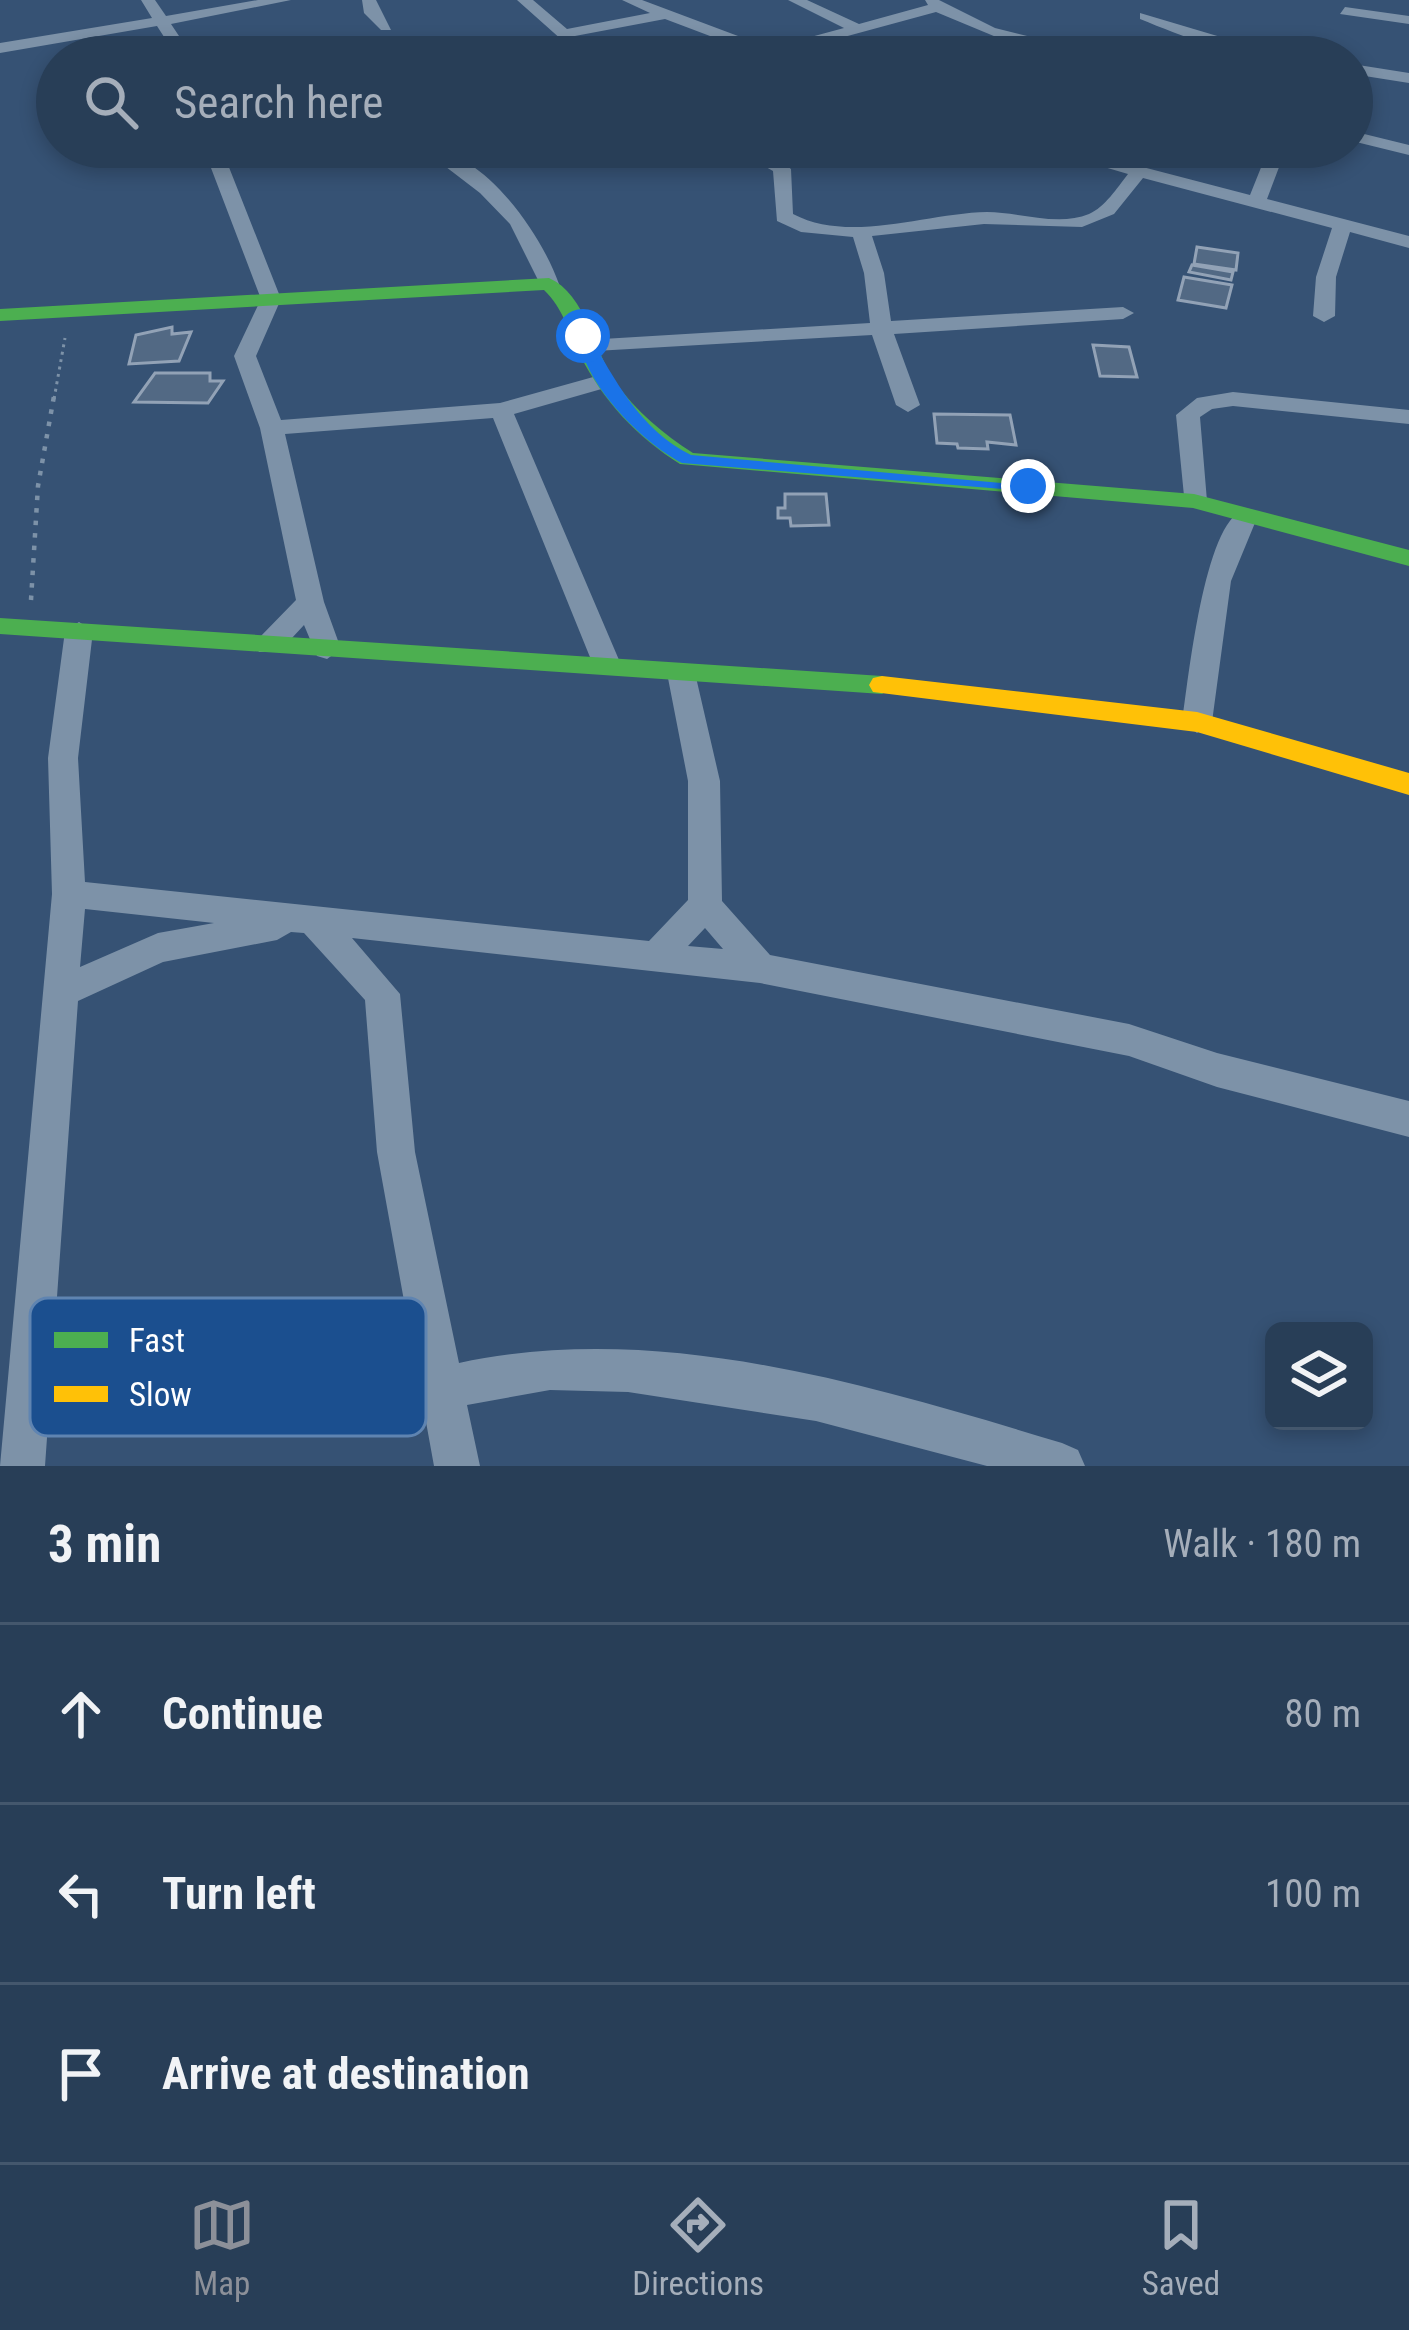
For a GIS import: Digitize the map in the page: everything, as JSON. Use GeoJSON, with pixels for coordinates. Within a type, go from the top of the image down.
{"type":"FeatureCollection","features":[{"type":"Feature","properties":{"kind":"street"},"geometry":{"type":"LineString","coordinates":[[148,0],[169,36]]}},
{"type":"Feature","properties":{"kind":"street"},"geometry":{"type":"LineString","coordinates":[[71,36],[284,0]]}},
{"type":"Feature","properties":{"kind":"street"},"geometry":{"type":"LineString","coordinates":[[369,0],[371,13],[386,28]]}},
{"type":"Feature","properties":{"kind":"street"},"geometry":{"type":"LineString","coordinates":[[524,0],[566,36]]}},
{"type":"Feature","properties":{"kind":"street"},"geometry":{"type":"LineString","coordinates":[[629,0],[724,36]]}},
{"type":"Feature","properties":{"kind":"street"},"geometry":{"type":"LineString","coordinates":[[794,0],[856,28]]}},
{"type":"Feature","properties":{"kind":"street"},"geometry":{"type":"LineString","coordinates":[[830,36],[934,3],[1008,36]]}},
{"type":"Feature","properties":{"kind":"street"},"geometry":{"type":"LineString","coordinates":[[1345,10],[1409,20]]}},
{"type":"Feature","properties":{"kind":"street"},"geometry":{"type":"LineString","coordinates":[[564,34],[667,14]]}},
{"type":"Feature","properties":{"kind":"street"},"geometry":{"type":"LineString","coordinates":[[1144,16],[1194,36]]}},
{"type":"Feature","properties":{"kind":"street"},"geometry":{"type":"LineString","coordinates":[[0,48],[36,42]]}},
{"type":"Feature","properties":{"kind":"street"},"geometry":{"type":"LineString","coordinates":[[1373,72],[1409,78]]}},
{"type":"Feature","properties":{"kind":"street"},"geometry":{"type":"LineString","coordinates":[[1373,144],[1409,149]]}},
{"type":"Feature","properties":{"kind":"street"},"geometry":{"type":"LineString","coordinates":[[220,168],[271,299],[245,356],[272,428],[310,602],[327,649]]}},
{"type":"Feature","properties":{"kind":"street"},"geometry":{"type":"LineString","coordinates":[[460,168],[502,197],[532,242],[549,284],[569,298],[579,315],[586,347],[604,381],[659,445],[688,459],[1194,501],[1244,518],[1409,558]]}},
{"type":"Feature","properties":{"kind":"street"},"geometry":{"type":"LineString","coordinates":[[780,168],[789,222],[860,230],[986,218],[1082,221],[1100,217],[1139,172]]}},
{"type":"Feature","properties":{"kind":"street"},"geometry":{"type":"LineString","coordinates":[[1124,168],[1409,242]]}},
{"type":"Feature","properties":{"kind":"street"},"geometry":{"type":"LineString","coordinates":[[1256,203],[1270,168]]}},
{"type":"Feature","properties":{"kind":"street"},"geometry":{"type":"LineString","coordinates":[[1324,316],[1326,278],[1342,224]]}},
{"type":"Feature","properties":{"kind":"street"},"geometry":{"type":"LineString","coordinates":[[860,230],[874,273],[881,329],[908,406]]}},
{"type":"Feature","properties":{"kind":"street"},"geometry":{"type":"LineString","coordinates":[[0,315],[549,284]]}},
{"type":"Feature","properties":{"kind":"street"},"geometry":{"type":"LineString","coordinates":[[586,347],[1123,313]]}},
{"type":"Feature","properties":{"kind":"street"},"geometry":{"type":"LineString","coordinates":[[272,428],[500,410],[604,381]]}},
{"type":"Feature","properties":{"kind":"street"},"geometry":{"type":"LineString","coordinates":[[1194,501],[1188,415],[1205,403],[1233,399],[1409,417]]}},
{"type":"Feature","properties":{"kind":"street"},"geometry":{"type":"LineString","coordinates":[[500,410],[608,667]]}},
{"type":"Feature","properties":{"kind":"street"},"geometry":{"type":"LineString","coordinates":[[1197,722],[1218,581],[1244,518]]}},
{"type":"Feature","properties":{"kind":"street"},"geometry":{"type":"LineString","coordinates":[[269,644],[310,602]]}},
{"type":"Feature","properties":{"kind":"street"},"geometry":{"type":"LineString","coordinates":[[0,626],[952,690],[1197,722],[1409,784]]}},
{"type":"Feature","properties":{"kind":"street"},"geometry":{"type":"LineString","coordinates":[[36,1298],[69,894],[63,758],[79,631]]}},
{"type":"Feature","properties":{"kind":"street"},"geometry":{"type":"LineString","coordinates":[[681,673],[704,781],[705,905],[760,968]]}},
{"type":"Feature","properties":{"kind":"street"},"geometry":{"type":"LineString","coordinates":[[69,894],[760,968],[1129,1040],[1216,1070],[1409,1119]]}},
{"type":"Feature","properties":{"kind":"street"},"geometry":{"type":"LineString","coordinates":[[655,958],[705,905]]}},
{"type":"Feature","properties":{"kind":"street"},"geometry":{"type":"LineString","coordinates":[[61,992],[158,948],[312,919]]}},
{"type":"Feature","properties":{"kind":"street"},"geometry":{"type":"LineString","coordinates":[[312,919],[382,994],[396,1152],[446,1387],[457,1466]]}},
{"type":"Feature","properties":{"kind":"street"},"geometry":{"type":"LineString","coordinates":[[446,1387],[560,1367],[736,1382],[912,1422],[1062,1466]]}},
{"type":"Feature","properties":{"kind":"street"},"geometry":{"type":"LineString","coordinates":[[22,1466],[30,1369]]}},
{"type":"Feature","properties":{"kind":"path"},"geometry":{"type":"LineString","coordinates":[[38,628],[31,610],[38,486],[70,314]]}},
{"type":"Feature","properties":{"kind":"building"},"geometry":{"type":"Polygon","coordinates":[[[1197,247],[1238,253],[1236,270],[1194,264],[1197,247]]]}},
{"type":"Feature","properties":{"kind":"building"},"geometry":{"type":"Polygon","coordinates":[[[1192,265],[1233,272],[1231,280],[1189,272],[1192,265]]]}},
{"type":"Feature","properties":{"kind":"building"},"geometry":{"type":"Polygon","coordinates":[[[1184,277],[1232,285],[1226,308],[1178,300],[1184,277]]]}},
{"type":"Feature","properties":{"kind":"building"},"geometry":{"type":"Polygon","coordinates":[[[172,327],[172,334],[191,332],[179,361],[129,364],[136,335],[172,327]]]}},
{"type":"Feature","properties":{"kind":"building"},"geometry":{"type":"Polygon","coordinates":[[[1093,345],[1129,347],[1137,377],[1100,376],[1093,345]]]}},
{"type":"Feature","properties":{"kind":"building"},"geometry":{"type":"Polygon","coordinates":[[[155,373],[210,373],[210,381],[223,381],[208,403],[134,402],[155,373]]]}},
{"type":"Feature","properties":{"kind":"building"},"geometry":{"type":"Polygon","coordinates":[[[934,414],[1010,415],[1016,445],[987,442],[988,449],[937,443],[934,414]]]}},
{"type":"Feature","properties":{"kind":"building"},"geometry":{"type":"Polygon","coordinates":[[[785,494],[826,494],[829,525],[791,526],[790,518],[778,518],[778,508],[785,508],[785,494]]]}},
{"type":"Feature","properties":{"kind":"traffic: fast"},"geometry":{"type":"LineString","coordinates":[[0,315],[549,284],[570,309],[599,373],[620,402],[644,428],[688,459],[1194,501],[1409,558]]}},
{"type":"Feature","properties":{"kind":"traffic: fast"},"geometry":{"type":"LineString","coordinates":[[0,626],[882,685]]}},
{"type":"Feature","properties":{"kind":"traffic: slow"},"geometry":{"type":"LineString","coordinates":[[882,685],[1197,722],[1409,784]]}},
{"type":"Feature","properties":{"kind":"route"},"geometry":{"type":"LineString","coordinates":[[583,336],[604,381],[659,445],[688,459],[720,465],[835,467],[1028,486]]}}]}
